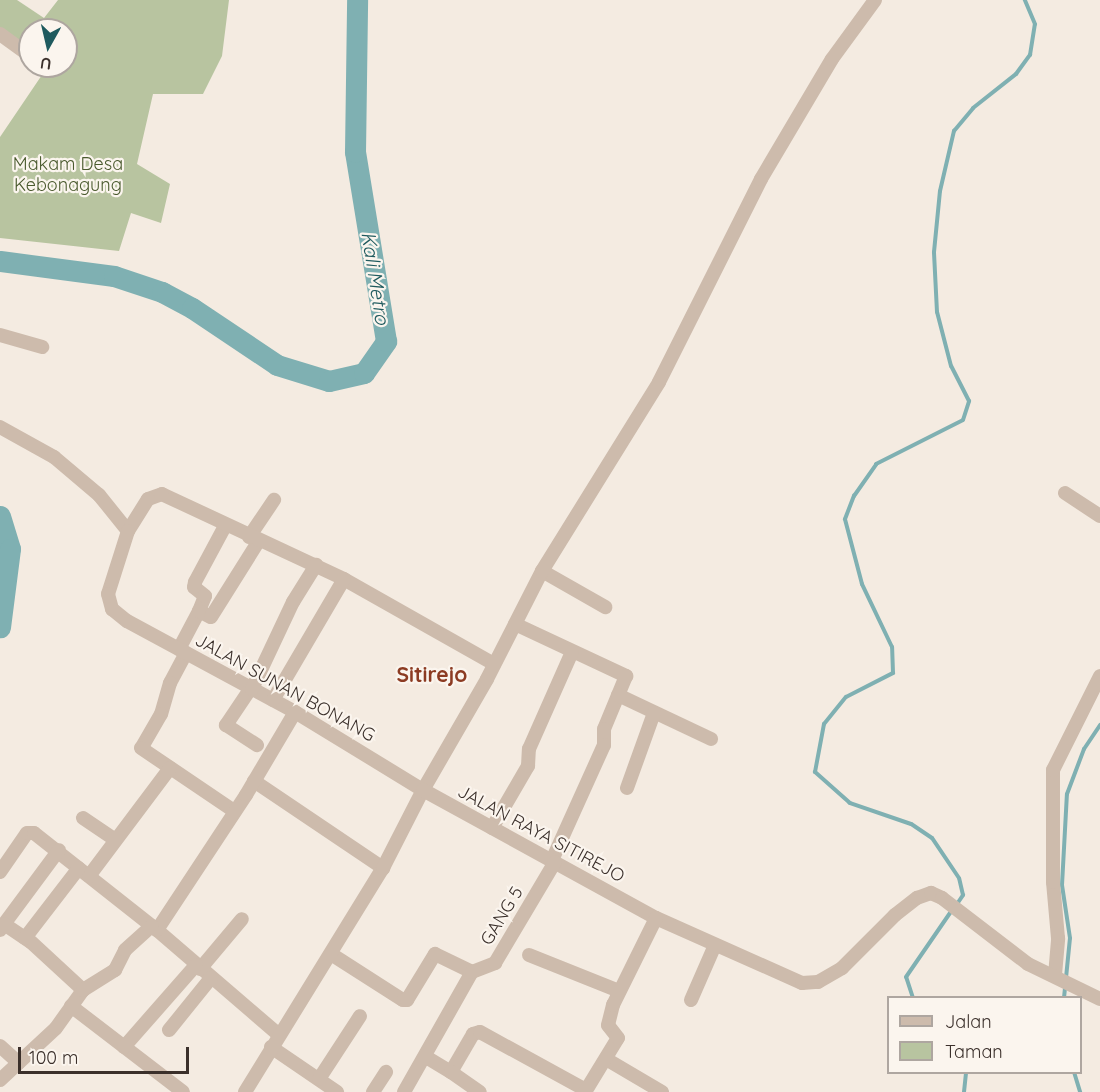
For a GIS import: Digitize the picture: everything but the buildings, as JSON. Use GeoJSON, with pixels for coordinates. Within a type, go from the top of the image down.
{"type":"FeatureCollection","features":[{"type":"Feature","properties":{"kind":"street"},"geometry":{"type":"LineString","coordinates":[[245,1092],[278,1034],[331,954],[383,868],[542,571],[659,382],[773,159],[832,59],[875,0]]}},
{"type":"Feature","properties":{"kind":"street"},"geometry":{"type":"LineString","coordinates":[[0,34],[18,47]]}},
{"type":"Feature","properties":{"kind":"street"},"geometry":{"type":"LineString","coordinates":[[0,335],[42,347]]}},
{"type":"Feature","properties":{"kind":"street"},"geometry":{"type":"LineString","coordinates":[[0,427],[54,457],[99,495],[128,531],[148,499],[158,494],[344,579],[494,663]]}},
{"type":"Feature","properties":{"kind":"street"},"geometry":{"type":"LineString","coordinates":[[4,443],[30,443]]}},
{"type":"Feature","properties":{"kind":"street"},"geometry":{"type":"LineString","coordinates":[[1065,493],[1100,516]]}},
{"type":"Feature","properties":{"kind":"street"},"geometry":{"type":"LineString","coordinates":[[199,611],[211,616],[274,500]]}},
{"type":"Feature","properties":{"kind":"street"},"geometry":{"type":"LineString","coordinates":[[225,526],[195,582],[194,587],[205,596],[170,683],[161,714],[141,748],[234,811]]}},
{"type":"Feature","properties":{"kind":"street","name":"JALAN SUNAN BONANG"},"geometry":{"type":"LineString","coordinates":[[128,531],[108,603],[127,621],[295,712],[423,790]]}},
{"type":"Feature","properties":{"kind":"street"},"geometry":{"type":"LineString","coordinates":[[218,736],[251,688],[293,602],[316,566]]}},
{"type":"Feature","properties":{"kind":"street"},"geometry":{"type":"LineString","coordinates":[[542,571],[605,607]]}},
{"type":"Feature","properties":{"kind":"street"},"geometry":{"type":"LineString","coordinates":[[273,700],[344,579]]}},
{"type":"Feature","properties":{"kind":"street"},"geometry":{"type":"LineString","coordinates":[[515,624],[626,676],[618,695],[711,739]]}},
{"type":"Feature","properties":{"kind":"street"},"geometry":{"type":"LineString","coordinates":[[492,828],[528,766],[529,749],[572,652]]}},
{"type":"Feature","properties":{"kind":"street"},"geometry":{"type":"LineString","coordinates":[[1100,676],[1053,770],[1053,874],[1062,980],[1100,999]]}},
{"type":"Feature","properties":{"kind":"street","name":"GANG 5"},"geometry":{"type":"LineString","coordinates":[[471,973],[495,963],[553,861],[604,745],[604,729],[618,695]]}},
{"type":"Feature","properties":{"kind":"street"},"geometry":{"type":"LineString","coordinates":[[0,1080],[56,1028],[83,990],[115,970],[125,950],[154,928],[254,781],[295,712]]}},
{"type":"Feature","properties":{"kind":"street"},"geometry":{"type":"LineString","coordinates":[[627,789],[654,713]]}},
{"type":"Feature","properties":{"kind":"street"},"geometry":{"type":"LineString","coordinates":[[226,725],[257,745]]}},
{"type":"Feature","properties":{"kind":"street"},"geometry":{"type":"LineString","coordinates":[[25,938],[114,839],[170,768]]}},
{"type":"Feature","properties":{"kind":"street"},"geometry":{"type":"LineString","coordinates":[[254,781],[383,868]]}},
{"type":"Feature","properties":{"kind":"street","name":"JALAN RAYA SITIREJO"},"geometry":{"type":"LineString","coordinates":[[423,790],[656,918],[780,974],[812,984],[843,968],[916,898],[930,894],[942,898],[1028,964],[1062,980]]}},
{"type":"Feature","properties":{"kind":"street"},"geometry":{"type":"LineString","coordinates":[[83,818],[114,839]]}},
{"type":"Feature","properties":{"kind":"street"},"geometry":{"type":"LineString","coordinates":[[0,872],[5,853],[30,832],[59,850],[278,1034]]}},
{"type":"Feature","properties":{"kind":"street"},"geometry":{"type":"LineString","coordinates":[[59,850],[2,927],[25,938],[83,990]]}},
{"type":"Feature","properties":{"kind":"street"},"geometry":{"type":"LineString","coordinates":[[451,1071],[473,1034],[480,1032],[585,1091],[618,1038],[608,1025],[619,992],[656,918]]}},
{"type":"Feature","properties":{"kind":"street"},"geometry":{"type":"LineString","coordinates":[[124,1047],[242,919]]}},
{"type":"Feature","properties":{"kind":"street"},"geometry":{"type":"LineString","coordinates":[[691,1000],[715,945]]}},
{"type":"Feature","properties":{"kind":"street"},"geometry":{"type":"LineString","coordinates":[[331,954],[403,1000],[407,1000],[435,954],[471,973],[426,1057],[404,1092]]}},
{"type":"Feature","properties":{"kind":"street"},"geometry":{"type":"LineString","coordinates":[[529,956],[619,992]]}},
{"type":"Feature","properties":{"kind":"street"},"geometry":{"type":"LineString","coordinates":[[169,1030],[211,978]]}},
{"type":"Feature","properties":{"kind":"street"},"geometry":{"type":"LineString","coordinates":[[71,1006],[183,1092]]}},
{"type":"Feature","properties":{"kind":"street"},"geometry":{"type":"LineString","coordinates":[[319,1079],[360,1016]]}},
{"type":"Feature","properties":{"kind":"street"},"geometry":{"type":"LineString","coordinates":[[0,1046],[19,1063]]}},
{"type":"Feature","properties":{"kind":"street"},"geometry":{"type":"LineString","coordinates":[[271,1047],[337,1092]]}},
{"type":"Feature","properties":{"kind":"street"},"geometry":{"type":"LineString","coordinates":[[426,1057],[451,1071],[480,1092]]}},
{"type":"Feature","properties":{"kind":"street"},"geometry":{"type":"LineString","coordinates":[[606,1059],[662,1092]]}},
{"type":"Feature","properties":{"kind":"street"},"geometry":{"type":"LineString","coordinates":[[373,1092],[386,1072]]}},
{"type":"Feature","properties":{"kind":"green space","name":"Makam Desa Kebonagung"},"geometry":{"type":"Polygon","coordinates":[[[0,0],[17,0],[44,18],[18,18],[18,45],[0,32],[0,0]]]}},
{"type":"Feature","properties":{"kind":"green space","name":"Makam Desa Kebonagung"},"geometry":{"type":"Polygon","coordinates":[[[58,0],[229,0],[222,56],[203,94],[153,94],[137,164],[170,184],[161,223],[131,213],[119,251],[0,238],[0,137],[40,78],[78,78],[78,18],[44,18],[58,0]]]}},
{"type":"Feature","properties":{"kind":"waterway","name":"Kali Metro"},"geometry":{"type":"LineString","coordinates":[[0,261],[114,276],[162,292],[192,308],[277,365],[329,381],[364,373],[386,341],[355,152],[357,0]]}},
{"type":"Feature","properties":{"kind":"waterway"},"geometry":{"type":"LineString","coordinates":[[957,904],[963,895],[959,878],[932,838],[911,824],[850,803],[815,772],[824,724],[846,697],[893,673],[892,647],[862,584],[845,519],[854,496],[876,464],[963,420],[969,401],[951,366],[937,312],[934,252],[940,191],[954,131],[973,108],[1016,74],[1030,55],[1035,24],[1025,0]]}},
{"type":"Feature","properties":{"kind":"waterway","name":"Kali Metro"},"geometry":{"type":"LineString","coordinates":[[0,516],[10,549],[0,627]]}},
{"type":"Feature","properties":{"kind":"waterway"},"geometry":{"type":"LineString","coordinates":[[1064,996],[1070,938],[1062,885],[1067,794],[1084,749],[1100,725]]}},
{"type":"Feature","properties":{"kind":"waterway"},"geometry":{"type":"LineString","coordinates":[[912,996],[906,977],[952,910]]}},
{"type":"Feature","properties":{"kind":"waterway"},"geometry":{"type":"LineString","coordinates":[[964,1092],[966,1074]]}},
{"type":"Feature","properties":{"kind":"waterway"},"geometry":{"type":"LineString","coordinates":[[1075,1074],[1080,1092]]}},
{"type":"Feature","properties":{"kind":"district","name":"Sitirejo"},"geometry":{"type":"Point","coordinates":[432,674]}}]}
